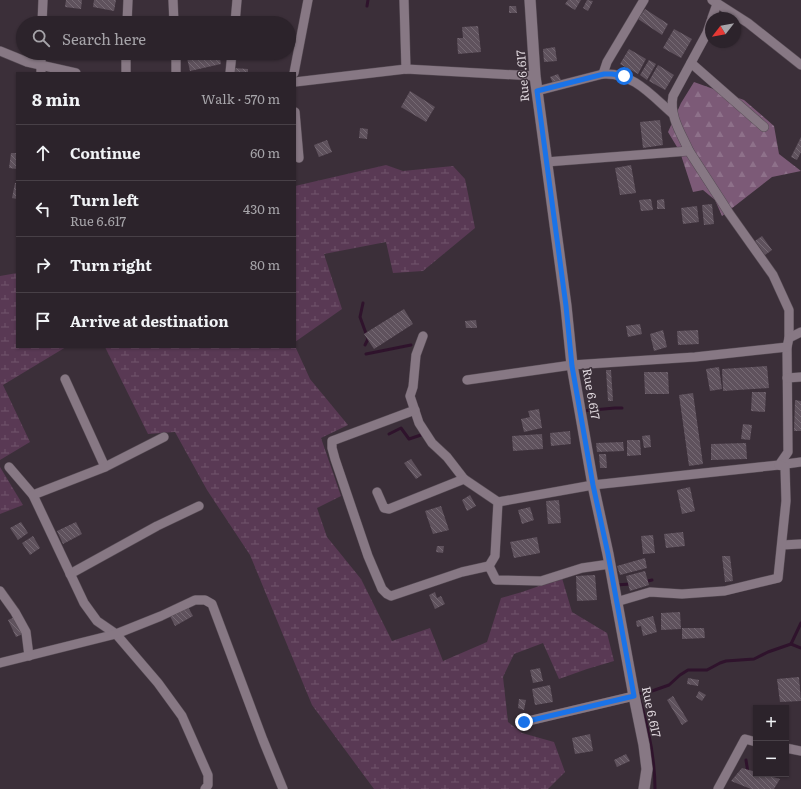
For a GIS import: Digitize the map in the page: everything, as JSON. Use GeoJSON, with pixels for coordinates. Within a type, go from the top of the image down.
{"type":"FeatureCollection","features":[{"type":"Feature","properties":{"kind":"street"},"geometry":{"type":"LineString","coordinates":[[42,16],[43,0]]}},
{"type":"Feature","properties":{"kind":"street"},"geometry":{"type":"LineString","coordinates":[[127,16],[128,0]]}},
{"type":"Feature","properties":{"kind":"street"},"geometry":{"type":"LineString","coordinates":[[173,0],[174,16]]}},
{"type":"Feature","properties":{"kind":"street"},"geometry":{"type":"LineString","coordinates":[[236,16],[237,0]]}},
{"type":"Feature","properties":{"kind":"street"},"geometry":{"type":"LineString","coordinates":[[294,72],[308,0]]}},
{"type":"Feature","properties":{"kind":"street"},"geometry":{"type":"LineString","coordinates":[[404,0],[406,69]]}},
{"type":"Feature","properties":{"kind":"street","name":"Rue 6.617"},"geometry":{"type":"LineString","coordinates":[[530,0],[535,76],[566,306],[572,366],[593,485],[610,564],[644,745],[647,769],[644,789]]}},
{"type":"Feature","properties":{"kind":"street"},"geometry":{"type":"LineString","coordinates":[[604,74],[607,62],[644,0]]}},
{"type":"Feature","properties":{"kind":"street"},"geometry":{"type":"LineString","coordinates":[[713,12],[715,2],[748,23],[801,65]]}},
{"type":"Feature","properties":{"kind":"street"},"geometry":{"type":"LineString","coordinates":[[705,37],[673,96],[671,108],[689,151],[729,213],[773,275],[789,310],[789,338],[787,347],[788,452],[779,465]]}},
{"type":"Feature","properties":{"kind":"street"},"geometry":{"type":"LineString","coordinates":[[0,51],[16,58]]}},
{"type":"Feature","properties":{"kind":"street"},"geometry":{"type":"LineString","coordinates":[[22,60],[41,69],[67,72]]}},
{"type":"Feature","properties":{"kind":"street"},"geometry":{"type":"LineString","coordinates":[[126,60],[126,72]]}},
{"type":"Feature","properties":{"kind":"street"},"geometry":{"type":"LineString","coordinates":[[176,60],[176,72]]}},
{"type":"Feature","properties":{"kind":"street"},"geometry":{"type":"LineString","coordinates":[[230,72],[231,60]]}},
{"type":"Feature","properties":{"kind":"street"},"geometry":{"type":"LineString","coordinates":[[691,63],[764,127]]}},
{"type":"Feature","properties":{"kind":"street"},"geometry":{"type":"LineString","coordinates":[[296,82],[406,69],[535,76]]}},
{"type":"Feature","properties":{"kind":"street"},"geometry":{"type":"LineString","coordinates":[[537,91],[604,74],[624,76],[633,80],[673,114]]}},
{"type":"Feature","properties":{"kind":"street"},"geometry":{"type":"LineString","coordinates":[[296,127],[298,158]]}},
{"type":"Feature","properties":{"kind":"street"},"geometry":{"type":"LineString","coordinates":[[546,162],[689,151]]}},
{"type":"Feature","properties":{"kind":"street"},"geometry":{"type":"LineString","coordinates":[[789,338],[801,332]]}},
{"type":"Feature","properties":{"kind":"street"},"geometry":{"type":"LineString","coordinates":[[423,336],[416,355],[413,387],[410,396],[420,423],[432,443],[447,457],[464,479],[498,502],[593,485],[801,462]]}},
{"type":"Feature","properties":{"kind":"street"},"geometry":{"type":"LineString","coordinates":[[467,380],[572,366],[695,357],[787,347]]}},
{"type":"Feature","properties":{"kind":"street"},"geometry":{"type":"LineString","coordinates":[[788,378],[801,377]]}},
{"type":"Feature","properties":{"kind":"street"},"geometry":{"type":"LineString","coordinates":[[65,379],[105,467]]}},
{"type":"Feature","properties":{"kind":"street"},"geometry":{"type":"LineString","coordinates":[[415,410],[332,441],[334,459],[368,556],[382,589],[391,596],[462,572],[489,566],[495,556],[498,502]]}},
{"type":"Feature","properties":{"kind":"street"},"geometry":{"type":"LineString","coordinates":[[33,495],[105,467],[164,437]]}},
{"type":"Feature","properties":{"kind":"street"},"geometry":{"type":"LineString","coordinates":[[616,602],[650,592],[682,594],[724,591],[778,578],[786,501],[785,467],[779,465]]}},
{"type":"Feature","properties":{"kind":"street"},"geometry":{"type":"LineString","coordinates":[[9,467],[33,495],[84,603],[97,620],[116,634],[158,683],[182,716],[208,775],[208,785],[205,789]]}},
{"type":"Feature","properties":{"kind":"street"},"geometry":{"type":"LineString","coordinates":[[377,492],[384,508],[389,509],[464,479]]}},
{"type":"Feature","properties":{"kind":"street"},"geometry":{"type":"LineString","coordinates":[[70,574],[157,526],[198,506]]}},
{"type":"Feature","properties":{"kind":"street"},"geometry":{"type":"LineString","coordinates":[[782,545],[801,544]]}},
{"type":"Feature","properties":{"kind":"street"},"geometry":{"type":"LineString","coordinates":[[489,566],[496,580],[541,581],[582,568],[610,564]]}},
{"type":"Feature","properties":{"kind":"street"},"geometry":{"type":"LineString","coordinates":[[0,591],[15,612],[26,632],[28,656]]}},
{"type":"Feature","properties":{"kind":"street"},"geometry":{"type":"LineString","coordinates":[[0,663],[116,634],[195,600],[205,600],[212,604],[283,789]]}},
{"type":"Feature","properties":{"kind":"street"},"geometry":{"type":"LineString","coordinates":[[524,722],[634,696]]}},
{"type":"Feature","properties":{"kind":"street"},"geometry":{"type":"LineString","coordinates":[[718,789],[745,739],[753,741]]}},
{"type":"Feature","properties":{"kind":"street"},"geometry":{"type":"LineString","coordinates":[[789,749],[801,751]]}},
{"type":"Feature","properties":{"kind":"green space"},"geometry":{"type":"Polygon","coordinates":[[[694,82],[744,100],[774,126],[779,154],[801,171],[772,177],[722,216],[715,200],[703,190],[693,192],[680,152],[668,132],[681,103],[694,82]]]}},
{"type":"Feature","properties":{"kind":"green space"},"geometry":{"type":"Polygon","coordinates":[[[386,165],[403,171],[453,166],[465,179],[475,228],[423,271],[393,273],[386,242],[324,254],[342,309],[296,341],[296,186],[386,165]]]}},
{"type":"Feature","properties":{"kind":"green space"},"geometry":{"type":"Polygon","coordinates":[[[16,273],[16,348],[64,348],[3,385],[30,442],[0,460],[0,276],[16,273]]]}},
{"type":"Feature","properties":{"kind":"green space"},"geometry":{"type":"Polygon","coordinates":[[[105,348],[296,348],[310,379],[348,425],[321,438],[341,496],[317,508],[327,537],[361,579],[392,641],[430,628],[443,661],[487,642],[501,598],[562,578],[572,612],[607,633],[614,661],[559,679],[543,643],[514,654],[503,677],[508,722],[522,733],[554,742],[565,772],[548,789],[374,789],[312,705],[250,555],[207,490],[175,432],[148,434],[105,348]]]}},
{"type":"Feature","properties":{"kind":"green space"},"geometry":{"type":"Polygon","coordinates":[[[0,467],[23,505],[0,514],[0,467]]]}},
{"type":"Feature","properties":{"kind":"building"},"geometry":{"type":"Polygon","coordinates":[[[66,0],[82,0],[81,9],[65,7],[66,0]]]}},
{"type":"Feature","properties":{"kind":"building"},"geometry":{"type":"Polygon","coordinates":[[[94,0],[116,0],[114,11],[93,7],[94,0]]]}},
{"type":"Feature","properties":{"kind":"building"},"geometry":{"type":"Polygon","coordinates":[[[568,0],[581,0],[575,10],[565,4],[568,0]]]}},
{"type":"Feature","properties":{"kind":"building"},"geometry":{"type":"Polygon","coordinates":[[[587,0],[593,1],[588,11],[583,8],[587,0]]]}},
{"type":"Feature","properties":{"kind":"building"},"geometry":{"type":"Polygon","coordinates":[[[509,6],[516,6],[517,13],[509,13],[509,6]]]}},
{"type":"Feature","properties":{"kind":"building"},"geometry":{"type":"Polygon","coordinates":[[[645,9],[668,24],[662,35],[638,19],[645,9]]]}},
{"type":"Feature","properties":{"kind":"building"},"geometry":{"type":"Polygon","coordinates":[[[478,26],[481,52],[458,54],[457,38],[463,38],[462,27],[478,26]]]}},
{"type":"Feature","properties":{"kind":"building"},"geometry":{"type":"Polygon","coordinates":[[[674,29],[692,39],[681,58],[663,48],[674,29]]]}},
{"type":"Feature","properties":{"kind":"building"},"geometry":{"type":"Polygon","coordinates":[[[555,47],[557,61],[544,62],[543,49],[555,47]]]}},
{"type":"Feature","properties":{"kind":"building"},"geometry":{"type":"Polygon","coordinates":[[[629,49],[646,59],[638,74],[620,64],[629,49]]]}},
{"type":"Feature","properties":{"kind":"building"},"geometry":{"type":"Polygon","coordinates":[[[187,60],[220,60],[221,64],[190,71],[187,60]]]}},
{"type":"Feature","properties":{"kind":"building"},"geometry":{"type":"Polygon","coordinates":[[[649,60],[656,64],[647,80],[640,75],[649,60]]]}},
{"type":"Feature","properties":{"kind":"building"},"geometry":{"type":"Polygon","coordinates":[[[658,65],[674,75],[665,90],[649,81],[658,65]]]}},
{"type":"Feature","properties":{"kind":"building"},"geometry":{"type":"Polygon","coordinates":[[[233,68],[248,69],[248,72],[233,72],[233,68]]]}},
{"type":"Feature","properties":{"kind":"building"},"geometry":{"type":"Polygon","coordinates":[[[558,74],[561,80],[553,83],[550,77],[558,74]]]}},
{"type":"Feature","properties":{"kind":"building"},"geometry":{"type":"Polygon","coordinates":[[[410,91],[435,107],[426,122],[401,107],[410,91]]]}},
{"type":"Feature","properties":{"kind":"building"},"geometry":{"type":"Polygon","coordinates":[[[660,120],[663,145],[643,148],[640,122],[660,120]]]}},
{"type":"Feature","properties":{"kind":"building"},"geometry":{"type":"Polygon","coordinates":[[[360,128],[368,129],[367,139],[359,138],[360,128]]]}},
{"type":"Feature","properties":{"kind":"building"},"geometry":{"type":"Polygon","coordinates":[[[801,137],[801,152],[797,160],[791,157],[801,137]]]}},
{"type":"Feature","properties":{"kind":"building"},"geometry":{"type":"Polygon","coordinates":[[[327,140],[332,152],[319,157],[314,145],[327,140]]]}},
{"type":"Feature","properties":{"kind":"building"},"geometry":{"type":"Polygon","coordinates":[[[11,153],[16,153],[16,169],[9,168],[11,153]]]}},
{"type":"Feature","properties":{"kind":"building"},"geometry":{"type":"Polygon","coordinates":[[[631,165],[636,193],[620,195],[615,168],[631,165]]]}},
{"type":"Feature","properties":{"kind":"building"},"geometry":{"type":"Polygon","coordinates":[[[15,183],[16,183],[16,199],[12,198],[15,183]]]}},
{"type":"Feature","properties":{"kind":"building"},"geometry":{"type":"Polygon","coordinates":[[[651,199],[653,210],[641,211],[639,200],[651,199]]]}},
{"type":"Feature","properties":{"kind":"building"},"geometry":{"type":"Polygon","coordinates":[[[664,199],[665,209],[657,209],[657,200],[664,199]]]}},
{"type":"Feature","properties":{"kind":"building"},"geometry":{"type":"Polygon","coordinates":[[[712,204],[714,224],[704,225],[702,205],[712,204]]]}},
{"type":"Feature","properties":{"kind":"building"},"geometry":{"type":"Polygon","coordinates":[[[697,206],[699,222],[683,224],[681,208],[697,206]]]}},
{"type":"Feature","properties":{"kind":"building"},"geometry":{"type":"Polygon","coordinates":[[[762,236],[772,250],[765,255],[755,241],[762,236]]]}},
{"type":"Feature","properties":{"kind":"building"},"geometry":{"type":"Polygon","coordinates":[[[404,309],[413,324],[374,349],[364,334],[404,309]]]}},
{"type":"Feature","properties":{"kind":"building"},"geometry":{"type":"Polygon","coordinates":[[[476,320],[477,328],[466,328],[465,321],[476,320]]]}},
{"type":"Feature","properties":{"kind":"building"},"geometry":{"type":"Polygon","coordinates":[[[640,324],[642,334],[628,337],[626,326],[640,324]]]}},
{"type":"Feature","properties":{"kind":"building"},"geometry":{"type":"Polygon","coordinates":[[[663,330],[667,347],[654,351],[650,334],[663,330]]]}},
{"type":"Feature","properties":{"kind":"building"},"geometry":{"type":"Polygon","coordinates":[[[698,330],[699,344],[678,345],[677,331],[698,330]]]}},
{"type":"Feature","properties":{"kind":"building"},"geometry":{"type":"Polygon","coordinates":[[[767,366],[769,388],[723,391],[722,369],[767,366]]]}},
{"type":"Feature","properties":{"kind":"building"},"geometry":{"type":"Polygon","coordinates":[[[719,367],[722,389],[710,391],[706,369],[719,367]]]}},
{"type":"Feature","properties":{"kind":"building"},"geometry":{"type":"Polygon","coordinates":[[[606,370],[611,370],[613,401],[608,401],[606,370]]]}},
{"type":"Feature","properties":{"kind":"building"},"geometry":{"type":"Polygon","coordinates":[[[644,372],[668,372],[669,394],[645,394],[644,372]]]}},
{"type":"Feature","properties":{"kind":"building"},"geometry":{"type":"Polygon","coordinates":[[[752,392],[766,392],[765,412],[751,411],[752,392]]]}},
{"type":"Feature","properties":{"kind":"building"},"geometry":{"type":"Polygon","coordinates":[[[693,393],[703,464],[689,466],[679,395],[693,393]]]}},
{"type":"Feature","properties":{"kind":"building"},"geometry":{"type":"Polygon","coordinates":[[[795,400],[801,401],[801,431],[794,431],[795,400]]]}},
{"type":"Feature","properties":{"kind":"building"},"geometry":{"type":"Polygon","coordinates":[[[539,409],[542,428],[524,432],[521,419],[530,417],[528,411],[539,409]]]}},
{"type":"Feature","properties":{"kind":"building"},"geometry":{"type":"Polygon","coordinates":[[[743,424],[752,425],[750,440],[741,439],[743,424]]]}},
{"type":"Feature","properties":{"kind":"building"},"geometry":{"type":"Polygon","coordinates":[[[570,431],[571,444],[551,446],[550,433],[570,431]]]}},
{"type":"Feature","properties":{"kind":"building"},"geometry":{"type":"Polygon","coordinates":[[[542,434],[543,449],[513,451],[512,436],[542,434]]]}},
{"type":"Feature","properties":{"kind":"building"},"geometry":{"type":"Polygon","coordinates":[[[650,435],[651,447],[644,448],[642,436],[650,435]]]}},
{"type":"Feature","properties":{"kind":"building"},"geometry":{"type":"Polygon","coordinates":[[[627,440],[640,440],[641,455],[627,456],[627,440]]]}},
{"type":"Feature","properties":{"kind":"building"},"geometry":{"type":"Polygon","coordinates":[[[623,442],[624,451],[597,452],[596,443],[623,442]]]}},
{"type":"Feature","properties":{"kind":"building"},"geometry":{"type":"Polygon","coordinates":[[[746,443],[747,459],[711,460],[711,444],[746,443]]]}},
{"type":"Feature","properties":{"kind":"building"},"geometry":{"type":"Polygon","coordinates":[[[599,454],[606,454],[607,468],[600,468],[599,454]]]}},
{"type":"Feature","properties":{"kind":"building"},"geometry":{"type":"Polygon","coordinates":[[[411,459],[422,475],[416,479],[404,463],[411,459]]]}},
{"type":"Feature","properties":{"kind":"building"},"geometry":{"type":"Polygon","coordinates":[[[690,487],[695,511],[682,514],[677,490],[690,487]]]}},
{"type":"Feature","properties":{"kind":"building"},"geometry":{"type":"Polygon","coordinates":[[[470,495],[476,506],[467,511],[462,500],[470,495]]]}},
{"type":"Feature","properties":{"kind":"building"},"geometry":{"type":"Polygon","coordinates":[[[559,500],[561,523],[548,524],[546,501],[559,500]]]}},
{"type":"Feature","properties":{"kind":"building"},"geometry":{"type":"Polygon","coordinates":[[[441,506],[449,530],[433,534],[425,511],[441,506]]]}},
{"type":"Feature","properties":{"kind":"building"},"geometry":{"type":"Polygon","coordinates":[[[530,507],[534,520],[522,524],[518,510],[530,507]]]}},
{"type":"Feature","properties":{"kind":"building"},"geometry":{"type":"Polygon","coordinates":[[[21,522],[28,533],[18,540],[10,528],[21,522]]]}},
{"type":"Feature","properties":{"kind":"building"},"geometry":{"type":"Polygon","coordinates":[[[76,522],[82,534],[63,544],[57,531],[76,522]]]}},
{"type":"Feature","properties":{"kind":"building"},"geometry":{"type":"Polygon","coordinates":[[[683,532],[685,546],[666,548],[664,534],[683,532]]]}},
{"type":"Feature","properties":{"kind":"building"},"geometry":{"type":"Polygon","coordinates":[[[653,535],[655,553],[643,554],[641,536],[653,535]]]}},
{"type":"Feature","properties":{"kind":"building"},"geometry":{"type":"Polygon","coordinates":[[[33,536],[40,548],[30,555],[22,543],[33,536]]]}},
{"type":"Feature","properties":{"kind":"building"},"geometry":{"type":"Polygon","coordinates":[[[537,537],[540,553],[514,558],[510,542],[537,537]]]}},
{"type":"Feature","properties":{"kind":"building"},"geometry":{"type":"Polygon","coordinates":[[[437,546],[444,546],[443,553],[436,552],[437,546]]]}},
{"type":"Feature","properties":{"kind":"building"},"geometry":{"type":"Polygon","coordinates":[[[722,556],[730,556],[733,581],[725,582],[722,556]]]}},
{"type":"Feature","properties":{"kind":"building"},"geometry":{"type":"Polygon","coordinates":[[[645,558],[647,568],[620,575],[617,566],[645,558]]]}},
{"type":"Feature","properties":{"kind":"building"},"geometry":{"type":"Polygon","coordinates":[[[645,571],[649,585],[630,591],[626,576],[645,571]]]}},
{"type":"Feature","properties":{"kind":"building"},"geometry":{"type":"Polygon","coordinates":[[[595,575],[597,600],[577,601],[576,576],[595,575]]]}},
{"type":"Feature","properties":{"kind":"building"},"geometry":{"type":"Polygon","coordinates":[[[435,592],[437,598],[441,596],[445,604],[435,609],[429,595],[435,592]]]}},
{"type":"Feature","properties":{"kind":"building"},"geometry":{"type":"Polygon","coordinates":[[[188,607],[193,616],[175,626],[170,616],[188,607]]]}},
{"type":"Feature","properties":{"kind":"building"},"geometry":{"type":"Polygon","coordinates":[[[680,612],[681,629],[661,630],[661,613],[680,612]]]}},
{"type":"Feature","properties":{"kind":"building"},"geometry":{"type":"Polygon","coordinates":[[[17,616],[25,633],[16,637],[8,620],[17,616]]]}},
{"type":"Feature","properties":{"kind":"building"},"geometry":{"type":"Polygon","coordinates":[[[653,616],[657,632],[643,636],[641,626],[637,627],[636,621],[653,616]]]}},
{"type":"Feature","properties":{"kind":"building"},"geometry":{"type":"Polygon","coordinates":[[[682,628],[704,628],[705,638],[682,639],[682,628]]]}},
{"type":"Feature","properties":{"kind":"building"},"geometry":{"type":"Polygon","coordinates":[[[540,668],[543,681],[533,683],[530,670],[540,668]]]}},
{"type":"Feature","properties":{"kind":"building"},"geometry":{"type":"Polygon","coordinates":[[[799,677],[801,701],[780,702],[777,679],[799,677]]]}},
{"type":"Feature","properties":{"kind":"building"},"geometry":{"type":"Polygon","coordinates":[[[688,678],[699,680],[698,686],[687,684],[688,678]]]}},
{"type":"Feature","properties":{"kind":"building"},"geometry":{"type":"Polygon","coordinates":[[[550,685],[553,702],[535,705],[532,689],[550,685]]]}},
{"type":"Feature","properties":{"kind":"building"},"geometry":{"type":"Polygon","coordinates":[[[699,691],[706,695],[702,701],[696,697],[699,691]]]}},
{"type":"Feature","properties":{"kind":"building"},"geometry":{"type":"Polygon","coordinates":[[[673,696],[688,721],[682,725],[667,700],[673,696]]]}},
{"type":"Feature","properties":{"kind":"building"},"geometry":{"type":"Polygon","coordinates":[[[519,699],[526,700],[524,710],[518,708],[519,699]]]}},
{"type":"Feature","properties":{"kind":"building"},"geometry":{"type":"Polygon","coordinates":[[[590,734],[593,751],[575,754],[572,738],[590,734]]]}},
{"type":"Feature","properties":{"kind":"building"},"geometry":{"type":"Polygon","coordinates":[[[626,754],[630,761],[617,767],[614,760],[626,754]]]}},
{"type":"Feature","properties":{"kind":"building"},"geometry":{"type":"Polygon","coordinates":[[[742,768],[753,771],[753,777],[773,777],[780,779],[774,789],[751,789],[731,781],[742,768]]]}},
{"type":"Feature","properties":{"kind":"waterway"},"geometry":{"type":"LineString","coordinates":[[367,6],[368,0]]}},
{"type":"Feature","properties":{"kind":"waterway"},"geometry":{"type":"LineString","coordinates":[[363,303],[360,317],[368,339],[365,345]]}},
{"type":"Feature","properties":{"kind":"waterway"},"geometry":{"type":"LineString","coordinates":[[366,354],[411,345]]}},
{"type":"Feature","properties":{"kind":"waterway"},"geometry":{"type":"LineString","coordinates":[[582,411],[622,408]]}},
{"type":"Feature","properties":{"kind":"waterway"},"geometry":{"type":"LineString","coordinates":[[389,434],[401,428],[409,439],[424,434]]}},
{"type":"Feature","properties":{"kind":"waterway"},"geometry":{"type":"LineString","coordinates":[[644,582],[652,580]]}},
{"type":"Feature","properties":{"kind":"waterway"},"geometry":{"type":"LineString","coordinates":[[616,585],[630,584]]}},
{"type":"Feature","properties":{"kind":"waterway"},"geometry":{"type":"LineString","coordinates":[[791,644],[801,623]]}},
{"type":"Feature","properties":{"kind":"waterway"},"geometry":{"type":"LineString","coordinates":[[655,789],[654,765],[650,741],[638,694],[669,685],[688,670],[707,670],[726,661],[754,659],[768,652],[791,644],[801,648]]}},
{"type":"Feature","properties":{"kind":"waterway"},"geometry":{"type":"LineString","coordinates":[[746,760],[748,773]]}},
{"type":"Feature","properties":{"kind":"route"},"geometry":{"type":"LineString","coordinates":[[524,722],[634,696],[608,554],[593,485],[572,366],[566,306],[537,91],[570,84],[604,74],[624,76]]}}]}
